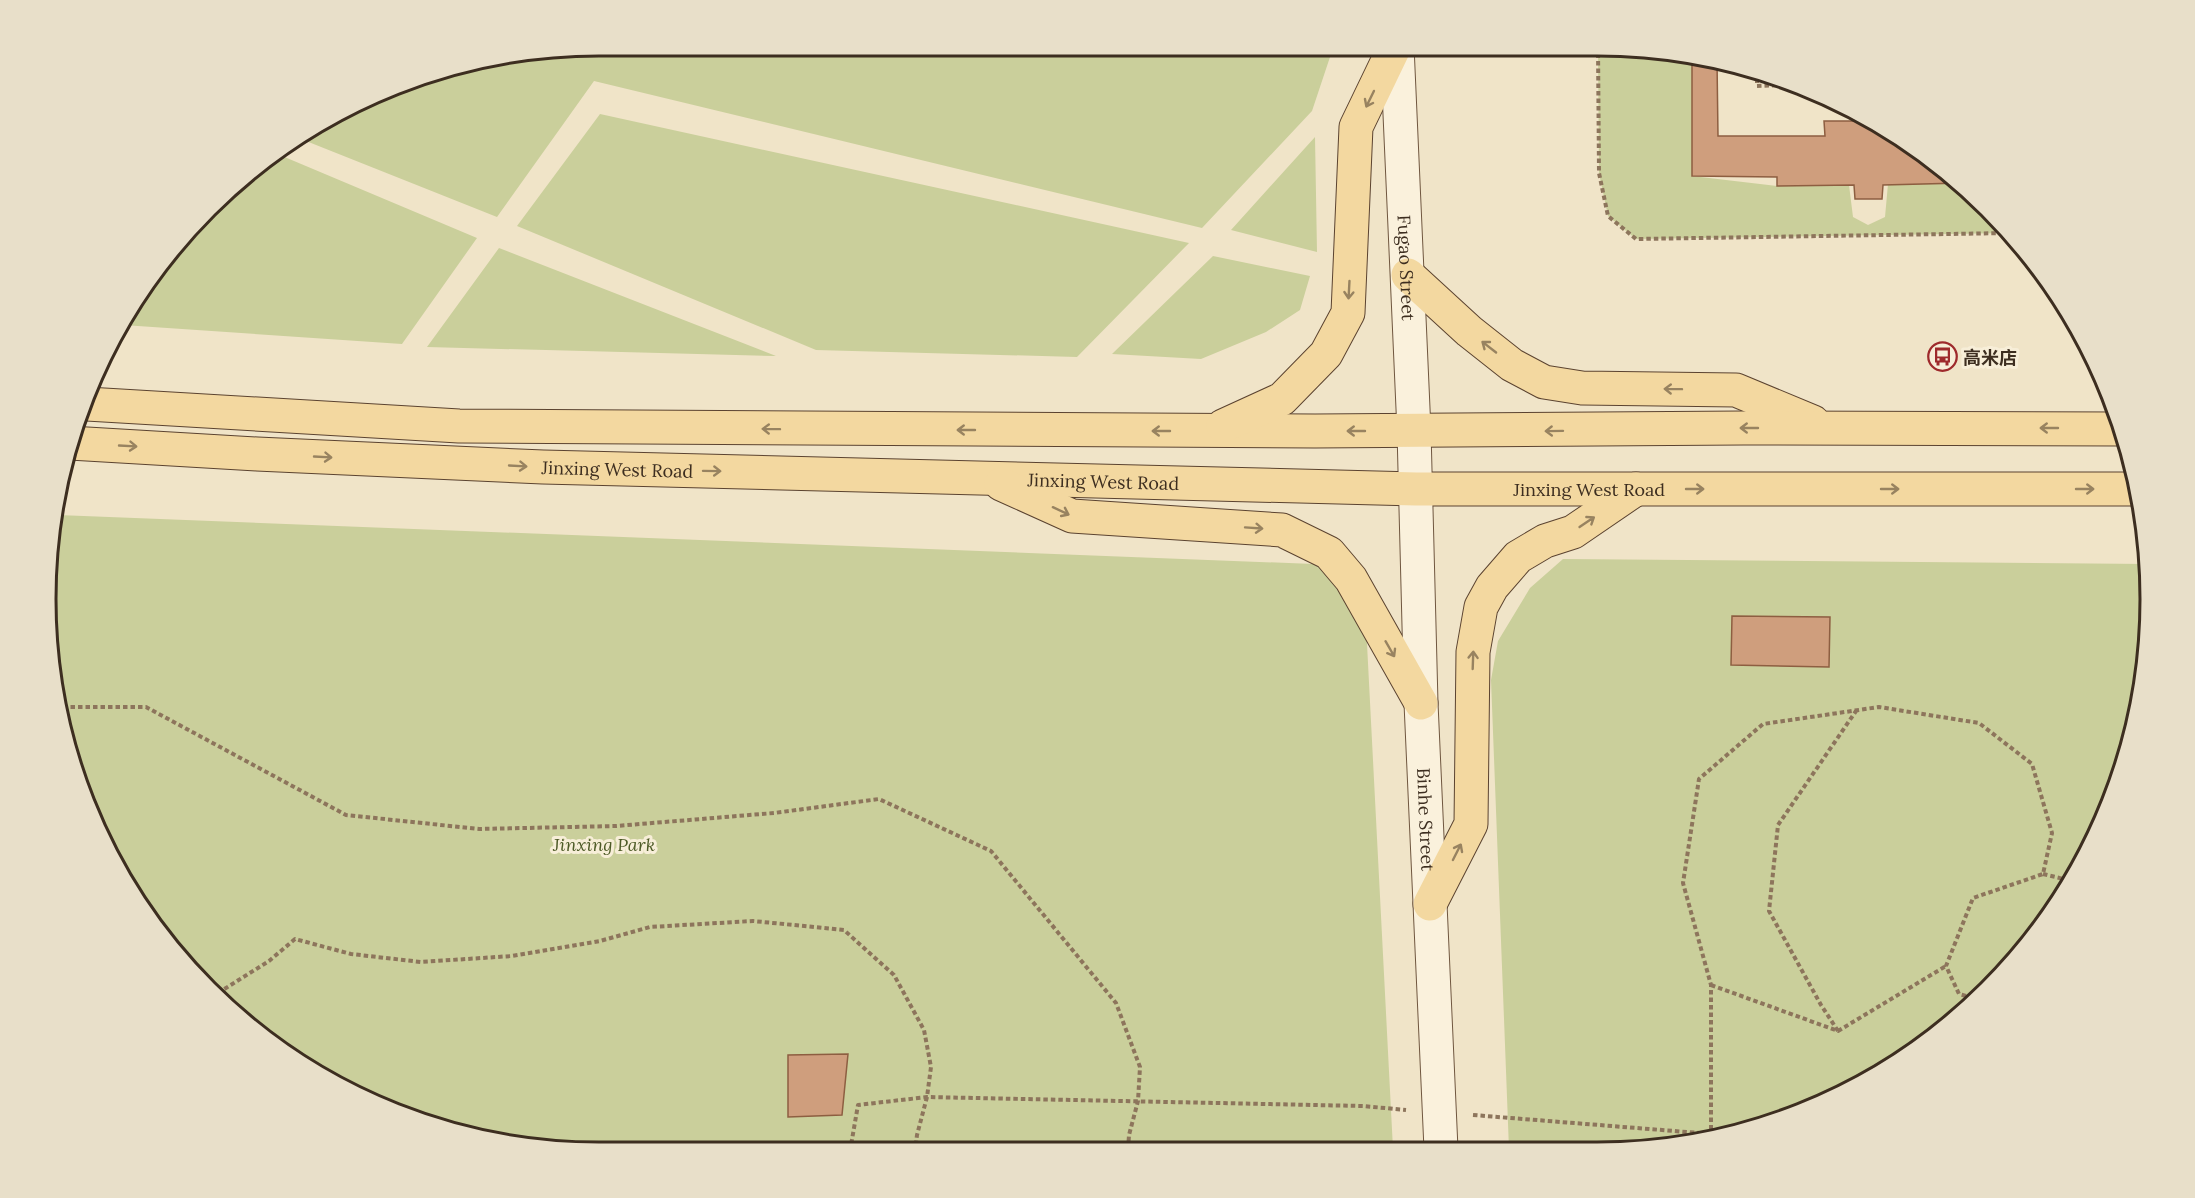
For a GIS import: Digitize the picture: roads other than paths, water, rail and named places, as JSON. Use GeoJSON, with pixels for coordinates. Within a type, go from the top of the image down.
{"type":"FeatureCollection","features":[{"type":"Feature","properties":{"kind":"main road"},"geometry":{"type":"LineString","coordinates":[[1213,431],[1282,399],[1326,354],[1348,312],[1356,127],[1391,56]]}},
{"type":"Feature","properties":{"kind":"main road"},"geometry":{"type":"LineString","coordinates":[[1408,275],[1469,331],[1512,365],[1544,382],[1582,388],[1736,390],[1829,428]]}},
{"type":"Feature","properties":{"kind":"main road"},"geometry":{"type":"LineString","coordinates":[[92,404],[459,426],[1414,432],[2112,427]]}},
{"type":"Feature","properties":{"kind":"main road","name":"Jinxing West Road"},"geometry":{"type":"LineString","coordinates":[[78,443],[543,467],[1416,489],[2128,489]]}},
{"type":"Feature","properties":{"kind":"main road"},"geometry":{"type":"LineString","coordinates":[[989,478],[1072,516],[1282,530],[1329,553],[1351,579],[1421,703]]}},
{"type":"Feature","properties":{"kind":"main road"},"geometry":{"type":"LineString","coordinates":[[1430,904],[1471,824],[1473,652],[1481,607],[1492,587],[1518,557],[1545,541],[1573,532],[1636,489]]}},
{"type":"Feature","properties":{"kind":"street","name":"Fugao Street"},"geometry":{"type":"LineString","coordinates":[[1397,56],[1416,489]]}},
{"type":"Feature","properties":{"kind":"street","name":"Binhe Street"},"geometry":{"type":"LineString","coordinates":[[1416,489],[1421,703],[1441,1142]]}},
{"type":"Feature","properties":{"kind":"place","name":"高米店"},"geometry":{"type":"Point","coordinates":[1942,357]}},
{"type":"Feature","properties":{"kind":"park label","name":"Jinxing Park"},"geometry":{"type":"Point","coordinates":[604,844]}}]}
